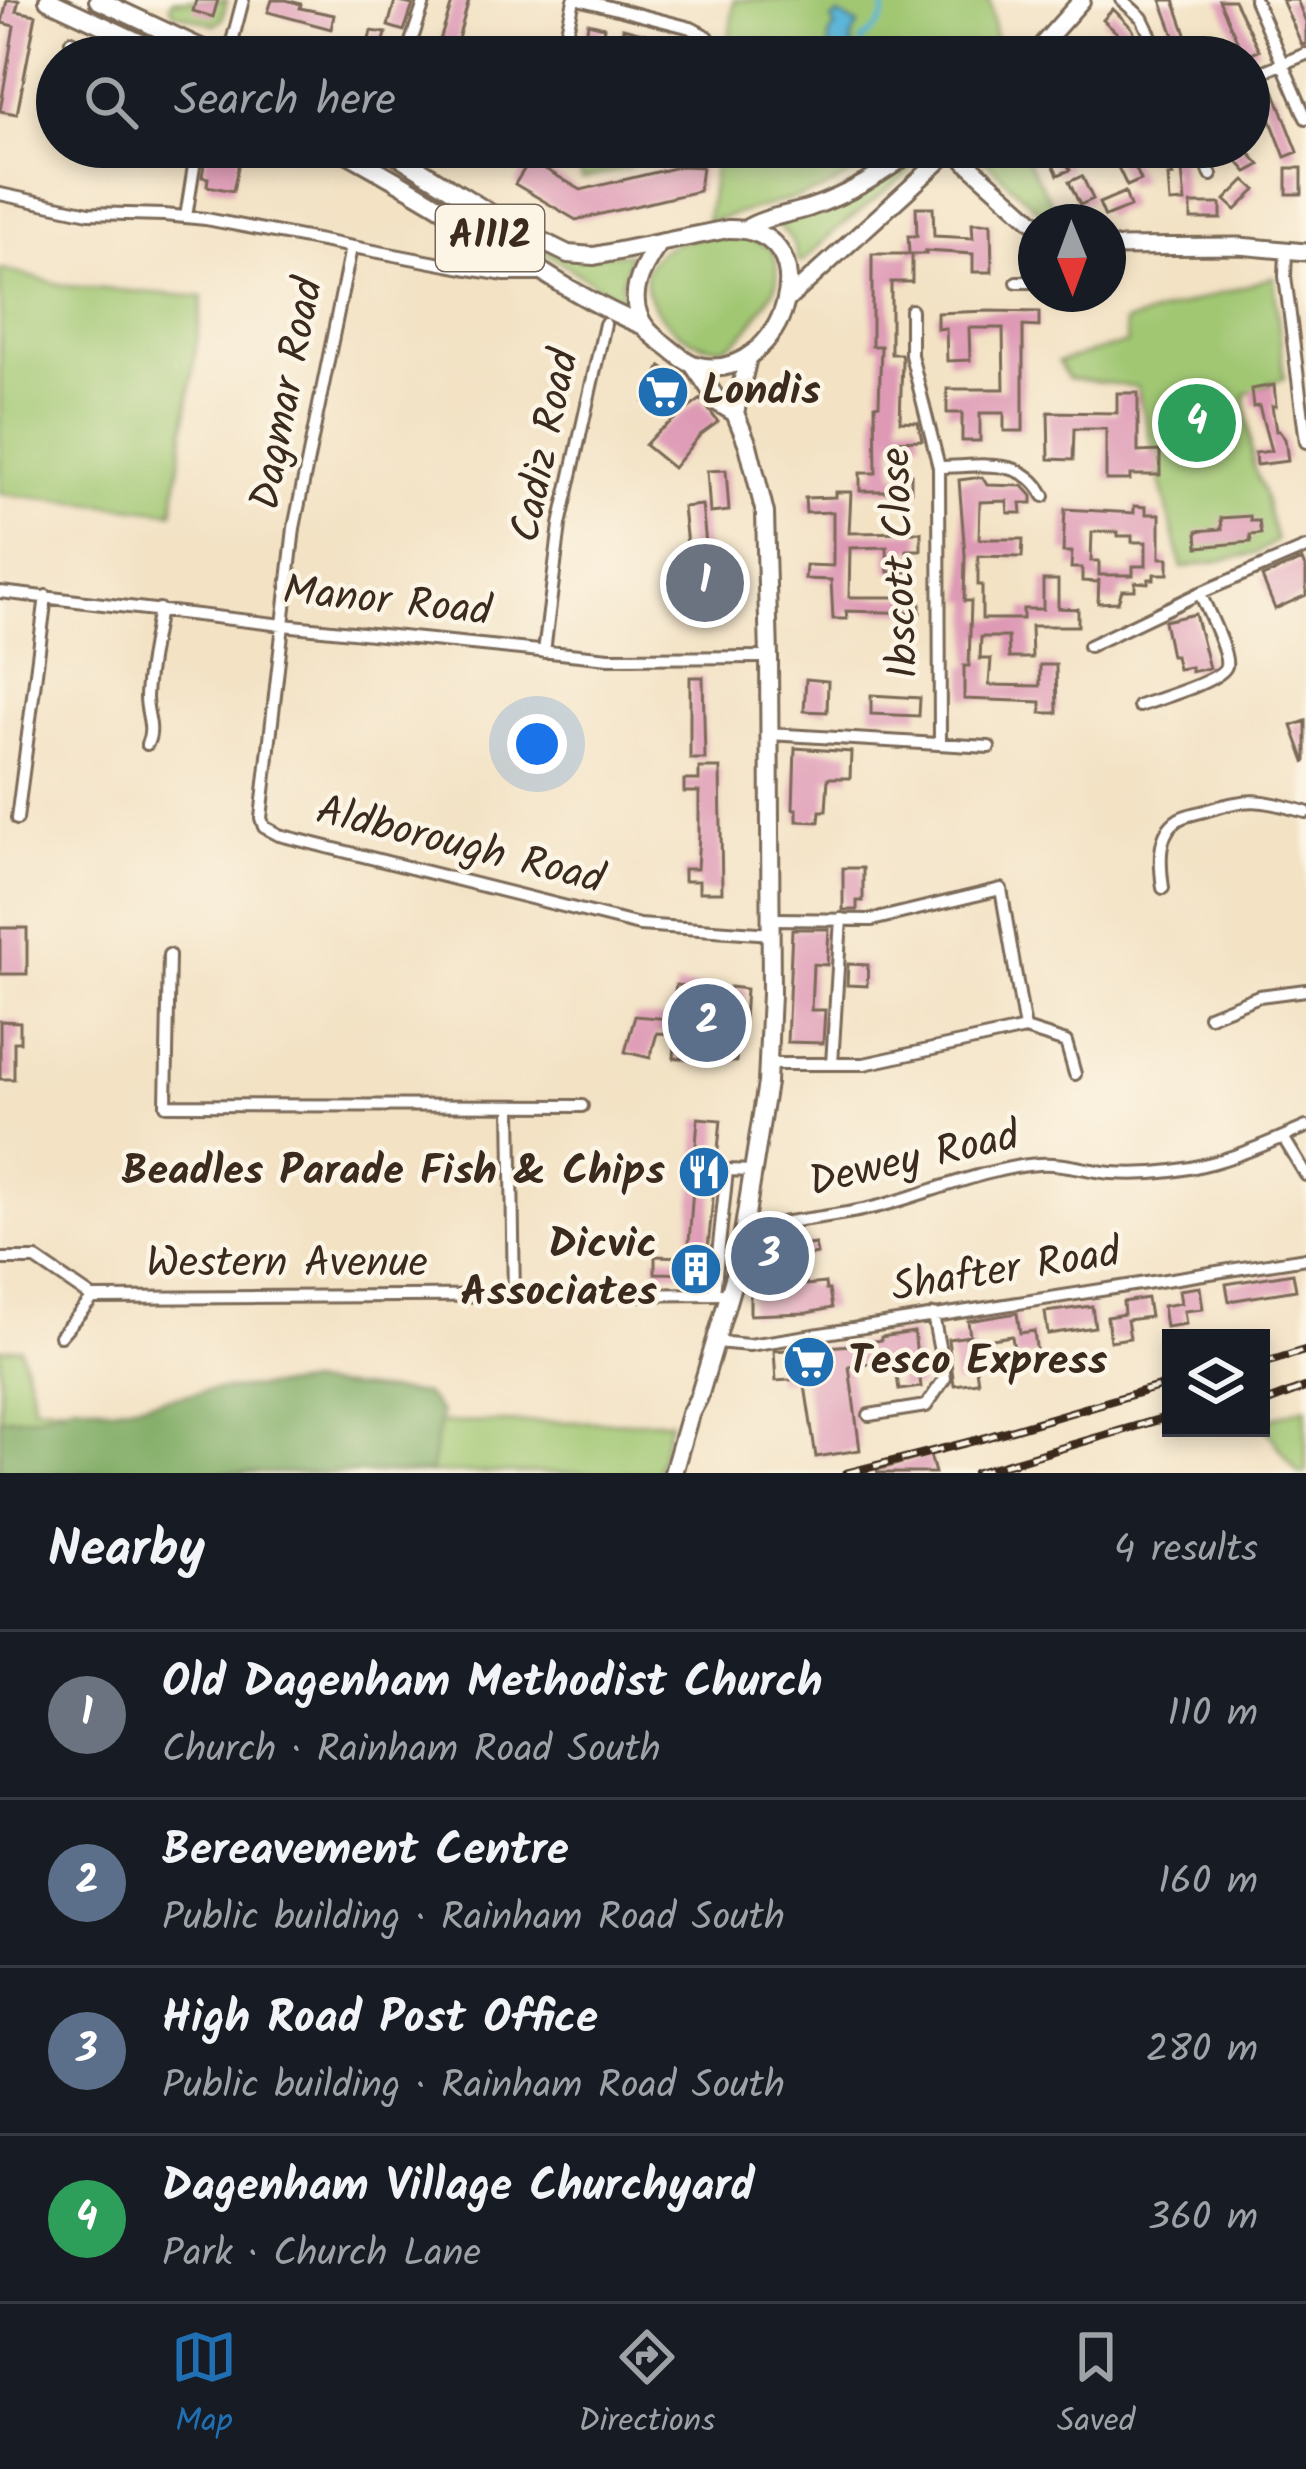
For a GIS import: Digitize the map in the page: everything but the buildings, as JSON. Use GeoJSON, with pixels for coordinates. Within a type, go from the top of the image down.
{"type":"FeatureCollection","features":[{"type":"Feature","properties":{"kind":"main road"},"geometry":{"type":"LineString","coordinates":[[48,0],[126,36]]}},
{"type":"Feature","properties":{"kind":"main road"},"geometry":{"type":"LineString","coordinates":[[98,0],[178,36]]}},
{"type":"Feature","properties":{"kind":"main road"},"geometry":{"type":"LineString","coordinates":[[1050,36],[1082,0]]}},
{"type":"Feature","properties":{"kind":"main road","name":"A1112"},"geometry":{"type":"LineString","coordinates":[[372,168],[547,275],[644,326],[694,366],[720,404],[736,413]]}},
{"type":"Feature","properties":{"kind":"main road","name":"A1112"},"geometry":{"type":"LineString","coordinates":[[417,168],[486,212],[568,254],[595,256],[745,229]]}},
{"type":"Feature","properties":{"kind":"main road"},"geometry":{"type":"LineString","coordinates":[[786,301],[790,278],[784,256],[745,229],[859,188],[893,168]]}},
{"type":"Feature","properties":{"kind":"main road"},"geometry":{"type":"LineString","coordinates":[[786,301],[932,168]]}},
{"type":"Feature","properties":{"kind":"main road"},"geometry":{"type":"LineString","coordinates":[[973,168],[1018,208]]}},
{"type":"Feature","properties":{"kind":"main road"},"geometry":{"type":"LineString","coordinates":[[644,326],[635,290],[644,263],[658,245]]}},
{"type":"Feature","properties":{"kind":"main road"},"geometry":{"type":"LineString","coordinates":[[1126,247],[1239,245],[1306,252]]}},
{"type":"Feature","properties":{"kind":"main road","name":"A1112"},"geometry":{"type":"LineString","coordinates":[[673,1473],[716,1342],[722,1294],[743,1225],[768,1064],[772,927],[765,513],[736,413],[748,357],[770,335],[786,301]]}},
{"type":"Feature","properties":{"kind":"main road"},"geometry":{"type":"LineString","coordinates":[[694,366],[730,366],[748,357]]}},
{"type":"Feature","properties":{"kind":"street"},"geometry":{"type":"LineString","coordinates":[[231,36],[243,0]]}},
{"type":"Feature","properties":{"kind":"street"},"geometry":{"type":"LineString","coordinates":[[413,36],[425,0]]}},
{"type":"Feature","properties":{"kind":"street"},"geometry":{"type":"LineString","coordinates":[[567,36],[578,0],[691,28],[706,36]]}},
{"type":"Feature","properties":{"kind":"street"},"geometry":{"type":"LineString","coordinates":[[1123,0],[1142,18],[1151,36]]}},
{"type":"Feature","properties":{"kind":"street"},"geometry":{"type":"LineString","coordinates":[[1255,0],[1306,118]]}},
{"type":"Feature","properties":{"kind":"street"},"geometry":{"type":"LineString","coordinates":[[1270,69],[1306,54]]}},
{"type":"Feature","properties":{"kind":"street"},"geometry":{"type":"LineString","coordinates":[[186,217],[194,168]]}},
{"type":"Feature","properties":{"kind":"street"},"geometry":{"type":"LineString","coordinates":[[1208,168],[1211,175]]}},
{"type":"Feature","properties":{"kind":"street"},"geometry":{"type":"LineString","coordinates":[[0,194],[89,213],[186,217],[505,275],[547,275]]}},
{"type":"Feature","properties":{"kind":"street"},"geometry":{"type":"LineString","coordinates":[[447,264],[471,226],[486,212]]}},
{"type":"Feature","properties":{"kind":"street","name":"Dagmar Road"},"geometry":{"type":"LineString","coordinates":[[283,625],[294,528],[351,248]]}},
{"type":"Feature","properties":{"kind":"street"},"geometry":{"type":"LineString","coordinates":[[1286,251],[1306,442]]}},
{"type":"Feature","properties":{"kind":"street","name":"Ibscott Close"},"geometry":{"type":"LineString","coordinates":[[911,310],[911,355],[939,467],[940,744]]}},
{"type":"Feature","properties":{"kind":"street","name":"Cadiz Road"},"geometry":{"type":"LineString","coordinates":[[544,652],[560,525],[604,325]]}},
{"type":"Feature","properties":{"kind":"street"},"geometry":{"type":"LineString","coordinates":[[939,467],[1019,469],[1044,496]]}},
{"type":"Feature","properties":{"kind":"street"},"geometry":{"type":"LineString","coordinates":[[1089,646],[1306,548]]}},
{"type":"Feature","properties":{"kind":"street","name":"Manor Road"},"geometry":{"type":"LineString","coordinates":[[0,592],[609,658],[769,656]]}},
{"type":"Feature","properties":{"kind":"street"},"geometry":{"type":"LineString","coordinates":[[1139,706],[1214,678],[1225,668],[1223,650],[1200,593]]}},
{"type":"Feature","properties":{"kind":"street"},"geometry":{"type":"LineString","coordinates":[[17,818],[46,596]]}},
{"type":"Feature","properties":{"kind":"street"},"geometry":{"type":"LineString","coordinates":[[147,744],[151,726],[146,699],[159,609]]}},
{"type":"Feature","properties":{"kind":"street","name":"Aldborough Road"},"geometry":{"type":"LineString","coordinates":[[283,625],[262,818],[265,827],[278,836],[639,925],[772,927],[872,920],[1001,889],[1025,1028]]}},
{"type":"Feature","properties":{"kind":"street"},"geometry":{"type":"LineString","coordinates":[[769,734],[989,747]]}},
{"type":"Feature","properties":{"kind":"street"},"geometry":{"type":"LineString","coordinates":[[1163,888],[1163,837],[1177,820],[1239,800],[1266,801],[1306,812]]}},
{"type":"Feature","properties":{"kind":"street"},"geometry":{"type":"LineString","coordinates":[[832,1064],[841,920]]}},
{"type":"Feature","properties":{"kind":"street"},"geometry":{"type":"LineString","coordinates":[[169,955],[166,1105],[582,1106]]}},
{"type":"Feature","properties":{"kind":"street"},"geometry":{"type":"LineString","coordinates":[[1209,1016],[1259,996],[1306,990]]}},
{"type":"Feature","properties":{"kind":"street"},"geometry":{"type":"LineString","coordinates":[[768,1064],[864,1064],[1025,1028],[1066,1042],[1075,1074]]}},
{"type":"Feature","properties":{"kind":"street"},"geometry":{"type":"LineString","coordinates":[[511,1108],[514,1297]]}},
{"type":"Feature","properties":{"kind":"street","name":"Dewey Road"},"geometry":{"type":"LineString","coordinates":[[743,1225],[874,1208],[1007,1169],[1040,1164],[1110,1173],[1199,1168],[1306,1127]]}},
{"type":"Feature","properties":{"kind":"street"},"geometry":{"type":"LineString","coordinates":[[1283,1137],[1306,1175]]}},
{"type":"Feature","properties":{"kind":"street"},"geometry":{"type":"LineString","coordinates":[[722,1294],[727,1169],[753,1171]]}},
{"type":"Feature","properties":{"kind":"street","name":"Shafter Road"},"geometry":{"type":"LineString","coordinates":[[716,1342],[749,1345],[1306,1258]]}},
{"type":"Feature","properties":{"kind":"street","name":"Western Avenue"},"geometry":{"type":"LineString","coordinates":[[0,1259],[36,1259],[93,1298],[722,1294]]}},
{"type":"Feature","properties":{"kind":"street"},"geometry":{"type":"LineString","coordinates":[[60,1336],[93,1298]]}},
{"type":"Feature","properties":{"kind":"street"},"geometry":{"type":"LineString","coordinates":[[869,1415],[926,1406],[945,1378],[933,1315]]}},
{"type":"Feature","properties":{"kind":"green space"},"geometry":{"type":"Polygon","coordinates":[[[172,0],[227,0],[222,19],[214,25],[174,12],[172,0]]]}},
{"type":"Feature","properties":{"kind":"green space"},"geometry":{"type":"Polygon","coordinates":[[[734,0],[990,0],[995,36],[730,36],[734,0]]]}},
{"type":"Feature","properties":{"kind":"green space"},"geometry":{"type":"Polygon","coordinates":[[[578,168],[629,168],[582,179],[578,168]]]}},
{"type":"Feature","properties":{"kind":"green space"},"geometry":{"type":"Polygon","coordinates":[[[714,168],[863,168],[824,190],[707,222],[714,168]]]}},
{"type":"Feature","properties":{"kind":"green space"},"geometry":{"type":"Polygon","coordinates":[[[884,168],[913,168],[798,262],[789,237],[769,218],[822,202],[884,168]]]}},
{"type":"Feature","properties":{"kind":"green space"},"geometry":{"type":"Polygon","coordinates":[[[993,168],[1031,168],[1052,204],[1033,204],[993,168]]]}},
{"type":"Feature","properties":{"kind":"green space"},"geometry":{"type":"Polygon","coordinates":[[[499,225],[559,252],[630,254],[622,281],[623,298],[620,299],[499,225]]]}},
{"type":"Feature","properties":{"kind":"green space"},"geometry":{"type":"Polygon","coordinates":[[[732,231],[771,248],[777,283],[742,335],[727,345],[710,346],[692,340],[659,313],[645,277],[651,260],[669,246],[732,231]]]}},
{"type":"Feature","properties":{"kind":"green space"},"geometry":{"type":"Polygon","coordinates":[[[0,269],[67,286],[203,297],[173,512],[0,494],[0,269]]]}},
{"type":"Feature","properties":{"kind":"green space"},"geometry":{"type":"Polygon","coordinates":[[[1274,277],[1284,378],[1245,394],[1253,466],[1276,541],[1255,554],[1182,568],[1137,387],[1068,378],[1058,362],[1127,343],[1124,323],[1274,277]]]}},
{"type":"Feature","properties":{"kind":"green space"},"geometry":{"type":"Polygon","coordinates":[[[20,1347],[33,1406],[100,1405],[108,1416],[432,1423],[670,1421],[657,1473],[0,1473],[0,1349],[20,1347]]]}},
{"type":"Feature","properties":{"kind":"green space"},"geometry":{"type":"Polygon","coordinates":[[[308,1384],[425,1394],[441,1414],[430,1473],[0,1473],[0,1418],[35,1416],[75,1403],[113,1408],[213,1390],[308,1384]]]}},
{"type":"Feature","properties":{"kind":"green space"},"geometry":{"type":"Polygon","coordinates":[[[1306,1407],[1306,1473],[1298,1473],[1270,1434],[1270,1419],[1306,1407]]]}},
{"type":"Feature","properties":{"kind":"water"},"geometry":{"type":"Polygon","coordinates":[[[839,15],[858,25],[852,36],[830,36],[835,27],[832,20],[839,15]]]}},
{"type":"Feature","properties":{"kind":"waterway"},"geometry":{"type":"LineString","coordinates":[[867,36],[883,19],[882,0]]}},
{"type":"Feature","properties":{"kind":"railway"},"geometry":{"type":"LineString","coordinates":[[1270,1361],[1306,1350]]}},
{"type":"Feature","properties":{"kind":"railway"},"geometry":{"type":"LineString","coordinates":[[847,1473],[1162,1386]]}},
{"type":"Feature","properties":{"kind":"railway"},"geometry":{"type":"LineString","coordinates":[[1270,1401],[1306,1387]]}},
{"type":"Feature","properties":{"kind":"railway"},"geometry":{"type":"LineString","coordinates":[[976,1473],[1162,1419]]}},
{"type":"Feature","properties":{"kind":"place","name":"Londis"},"geometry":{"type":"Point","coordinates":[663,392]}},
{"type":"Feature","properties":{"kind":"place","name":"Dagenham Village Churchyard"},"geometry":{"type":"Point","coordinates":[1197,423]}},
{"type":"Feature","properties":{"kind":"place","name":"Old Dagenham Methodist Church"},"geometry":{"type":"Point","coordinates":[705,583]}},
{"type":"Feature","properties":{"kind":"place","name":"Bereavement Centre"},"geometry":{"type":"Point","coordinates":[707,1023]}},
{"type":"Feature","properties":{"kind":"place","name":"Beadles Parade Fish & Chips"},"geometry":{"type":"Point","coordinates":[704,1172]}},
{"type":"Feature","properties":{"kind":"place","name":"High Road Post Office"},"geometry":{"type":"Point","coordinates":[770,1256]}},
{"type":"Feature","properties":{"kind":"place","name":"Dicvic Associates"},"geometry":{"type":"Point","coordinates":[696,1269]}},
{"type":"Feature","properties":{"kind":"place","name":"Tesco Express"},"geometry":{"type":"Point","coordinates":[809,1362]}}]}
